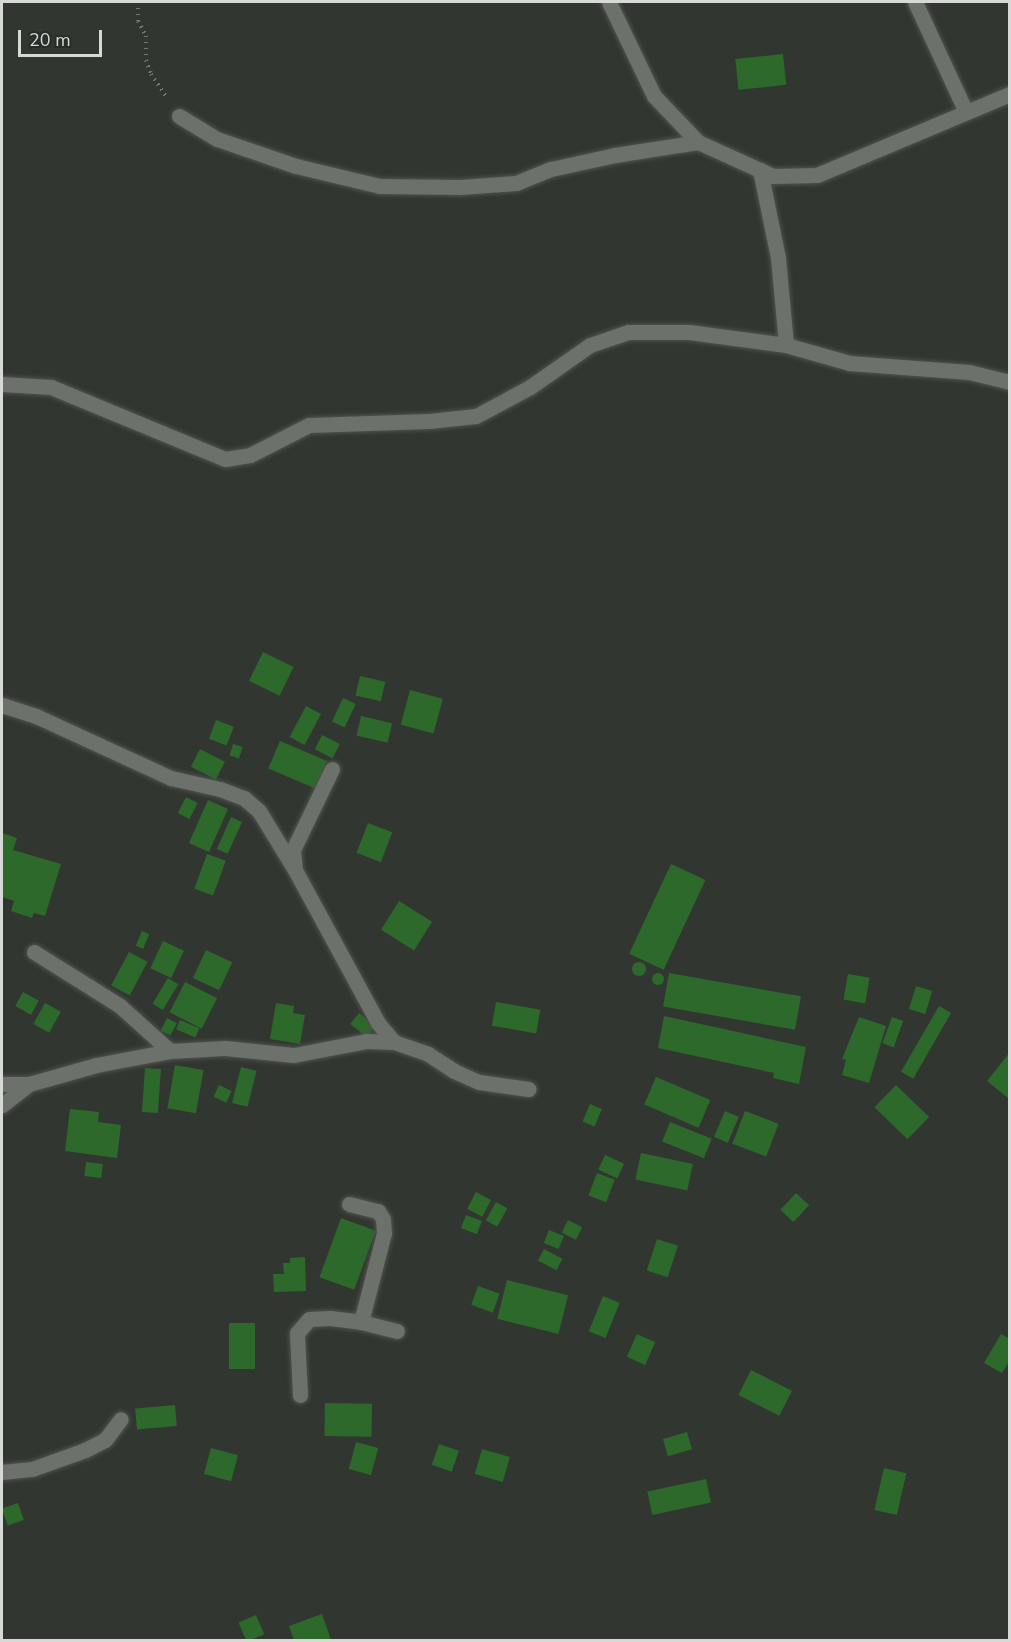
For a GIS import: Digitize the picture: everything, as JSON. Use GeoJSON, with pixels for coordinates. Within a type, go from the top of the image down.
{"type":"FeatureCollection","features":[{"type":"Feature","properties":{"kind":"street"},"geometry":{"type":"LineString","coordinates":[[609,2],[654,96],[698,142],[773,176],[817,175],[1010,94]]}},
{"type":"Feature","properties":{"kind":"street"},"geometry":{"type":"LineString","coordinates":[[915,2],[966,112]]}},
{"type":"Feature","properties":{"kind":"street"},"geometry":{"type":"LineString","coordinates":[[179,116],[218,139],[296,166],[380,186],[460,187],[516,183],[551,169],[615,155],[698,142]]}},
{"type":"Feature","properties":{"kind":"street"},"geometry":{"type":"LineString","coordinates":[[760,170],[778,258],[786,345]]}},
{"type":"Feature","properties":{"kind":"street"},"geometry":{"type":"LineString","coordinates":[[2,384],[51,387],[225,459],[250,455],[309,425],[429,421],[476,416],[530,387],[590,345],[628,332],[689,332],[786,345],[849,363],[969,372],[1010,382]]}},
{"type":"Feature","properties":{"kind":"street"},"geometry":{"type":"LineString","coordinates":[[2,705],[36,716],[171,778],[220,789],[244,798],[259,811],[378,1023],[394,1042]]}},
{"type":"Feature","properties":{"kind":"street"},"geometry":{"type":"LineString","coordinates":[[294,870],[293,850],[332,769]]}},
{"type":"Feature","properties":{"kind":"street"},"geometry":{"type":"LineString","coordinates":[[34,952],[120,1006],[170,1051]]}},
{"type":"Feature","properties":{"kind":"street"},"geometry":{"type":"LineString","coordinates":[[2,1084],[29,1084],[96,1065],[170,1051],[225,1048],[294,1055],[366,1041],[394,1042],[428,1054],[454,1071],[479,1082],[529,1089]]}},
{"type":"Feature","properties":{"kind":"street"},"geometry":{"type":"LineString","coordinates":[[2,1105],[29,1084]]}},
{"type":"Feature","properties":{"kind":"street"},"geometry":{"type":"LineString","coordinates":[[349,1204],[378,1211],[383,1219],[384,1233],[361,1322]]}},
{"type":"Feature","properties":{"kind":"street"},"geometry":{"type":"LineString","coordinates":[[300,1395],[297,1332],[309,1320],[330,1318],[361,1322],[397,1331]]}},
{"type":"Feature","properties":{"kind":"street"},"geometry":{"type":"LineString","coordinates":[[2,1472],[32,1469],[85,1450],[105,1440],[121,1419]]}},
{"type":"Feature","properties":{"kind":"path"},"geometry":{"type":"LineString","coordinates":[[138,2],[138,21],[146,36],[146,60],[151,74],[179,116]]}},
{"type":"Feature","properties":{"kind":"building"},"geometry":{"type":"Polygon","coordinates":[[[783,54],[786,85],[739,90],[735,59],[783,54]]]}},
{"type":"Feature","properties":{"kind":"building"},"geometry":{"type":"Polygon","coordinates":[[[263,652],[294,667],[280,696],[249,681],[263,652]]]}},
{"type":"Feature","properties":{"kind":"building"},"geometry":{"type":"Polygon","coordinates":[[[360,676],[385,682],[381,701],[356,695],[360,676]]]}},
{"type":"Feature","properties":{"kind":"building"},"geometry":{"type":"Polygon","coordinates":[[[410,690],[443,699],[434,734],[401,725],[410,690]]]}},
{"type":"Feature","properties":{"kind":"building"},"geometry":{"type":"Polygon","coordinates":[[[343,698],[356,704],[345,727],[332,722],[343,698]]]}},
{"type":"Feature","properties":{"kind":"building"},"geometry":{"type":"Polygon","coordinates":[[[306,706],[321,714],[305,745],[290,737],[306,706]]]}},
{"type":"Feature","properties":{"kind":"building"},"geometry":{"type":"Polygon","coordinates":[[[361,716],[392,723],[388,743],[357,735],[361,716]]]}},
{"type":"Feature","properties":{"kind":"building"},"geometry":{"type":"Polygon","coordinates":[[[216,720],[234,727],[227,745],[209,739],[216,720]]]}},
{"type":"Feature","properties":{"kind":"building"},"geometry":{"type":"Polygon","coordinates":[[[322,735],[340,744],[333,758],[315,749],[322,735]]]}},
{"type":"Feature","properties":{"kind":"building"},"geometry":{"type":"Polygon","coordinates":[[[280,741],[327,761],[315,789],[268,769],[280,741]]]}},
{"type":"Feature","properties":{"kind":"building"},"geometry":{"type":"Polygon","coordinates":[[[233,744],[243,747],[239,758],[229,755],[233,744]]]}},
{"type":"Feature","properties":{"kind":"building"},"geometry":{"type":"Polygon","coordinates":[[[200,749],[225,762],[216,780],[191,767],[200,749]]]}},
{"type":"Feature","properties":{"kind":"building"},"geometry":{"type":"Polygon","coordinates":[[[186,797],[198,803],[189,819],[178,813],[186,797]]]}},
{"type":"Feature","properties":{"kind":"building"},"geometry":{"type":"Polygon","coordinates":[[[208,800],[228,809],[209,852],[189,843],[208,800]]]}},
{"type":"Feature","properties":{"kind":"building"},"geometry":{"type":"Polygon","coordinates":[[[231,817],[242,822],[228,854],[217,849],[231,817]]]}},
{"type":"Feature","properties":{"kind":"building"},"geometry":{"type":"Polygon","coordinates":[[[368,823],[392,832],[381,862],[357,853],[368,823]]]}},
{"type":"Feature","properties":{"kind":"building"},"geometry":{"type":"Polygon","coordinates":[[[2,833],[17,838],[13,850],[61,864],[45,916],[34,913],[32,918],[11,911],[14,901],[2,897],[2,833]]]}},
{"type":"Feature","properties":{"kind":"building"},"geometry":{"type":"Polygon","coordinates":[[[207,854],[226,861],[213,896],[194,889],[207,854]]]}},
{"type":"Feature","properties":{"kind":"building"},"geometry":{"type":"Polygon","coordinates":[[[671,864],[705,880],[664,970],[629,954],[671,864]]]}},
{"type":"Feature","properties":{"kind":"building"},"geometry":{"type":"Polygon","coordinates":[[[399,901],[432,922],[414,951],[381,930],[399,901]]]}},
{"type":"Feature","properties":{"kind":"building"},"geometry":{"type":"Polygon","coordinates":[[[142,931],[149,934],[143,949],[136,946],[142,931]]]}},
{"type":"Feature","properties":{"kind":"building"},"geometry":{"type":"Polygon","coordinates":[[[163,941],[184,951],[171,978],[150,968],[163,941]]]}},
{"type":"Feature","properties":{"kind":"building"},"geometry":{"type":"Polygon","coordinates":[[[206,950],[232,962],[219,990],[193,978],[206,950]]]}},
{"type":"Feature","properties":{"kind":"building"},"geometry":{"type":"Polygon","coordinates":[[[129,952],[148,962],[130,995],[111,986],[129,952]]]}},
{"type":"Feature","properties":{"kind":"building"},"geometry":{"type":"Polygon","coordinates":[[[639,962],[644,964],[646,969],[644,974],[639,976],[634,974],[632,969],[634,964],[639,962]]]}},
{"type":"Feature","properties":{"kind":"building"},"geometry":{"type":"Polygon","coordinates":[[[660,973],[664,979],[660,985],[656,985],[652,977],[660,973]]]}},
{"type":"Feature","properties":{"kind":"building"},"geometry":{"type":"Polygon","coordinates":[[[669,973],[801,996],[795,1030],[663,1006],[669,973]]]}},
{"type":"Feature","properties":{"kind":"building"},"geometry":{"type":"Polygon","coordinates":[[[848,974],[870,978],[865,1003],[843,1000],[848,974]]]}},
{"type":"Feature","properties":{"kind":"building"},"geometry":{"type":"Polygon","coordinates":[[[168,978],[178,984],[163,1010],[153,1004],[168,978]]]}},
{"type":"Feature","properties":{"kind":"building"},"geometry":{"type":"Polygon","coordinates":[[[185,982],[217,998],[202,1029],[170,1012],[185,982]]]}},
{"type":"Feature","properties":{"kind":"building"},"geometry":{"type":"Polygon","coordinates":[[[916,986],[932,991],[925,1014],[909,1009],[916,986]]]}},
{"type":"Feature","properties":{"kind":"building"},"geometry":{"type":"Polygon","coordinates":[[[23,992],[39,1001],[31,1015],[15,1006],[23,992]]]}},
{"type":"Feature","properties":{"kind":"building"},"geometry":{"type":"Polygon","coordinates":[[[496,1002],[540,1010],[536,1033],[492,1026],[496,1002]]]}},
{"type":"Feature","properties":{"kind":"building"},"geometry":{"type":"Polygon","coordinates":[[[45,1003],[61,1012],[49,1033],[33,1024],[45,1003]]]}},
{"type":"Feature","properties":{"kind":"building"},"geometry":{"type":"Polygon","coordinates":[[[276,1003],[294,1006],[293,1013],[305,1015],[300,1044],[270,1039],[276,1003]]]}},
{"type":"Feature","properties":{"kind":"building"},"geometry":{"type":"Polygon","coordinates":[[[939,1006],[951,1013],[913,1079],[901,1072],[939,1006]]]}},
{"type":"Feature","properties":{"kind":"building"},"geometry":{"type":"Polygon","coordinates":[[[359,1013],[375,1026],[367,1037],[350,1024],[359,1013]]]}},
{"type":"Feature","properties":{"kind":"building"},"geometry":{"type":"Polygon","coordinates":[[[664,1016],[806,1047],[799,1084],[773,1078],[774,1073],[658,1048],[664,1016]]]}},
{"type":"Feature","properties":{"kind":"building"},"geometry":{"type":"Polygon","coordinates":[[[859,1017],[886,1026],[869,1083],[842,1075],[846,1060],[842,1059],[859,1017]]]}},
{"type":"Feature","properties":{"kind":"building"},"geometry":{"type":"Polygon","coordinates":[[[892,1017],[903,1021],[894,1047],[882,1043],[892,1017]]]}},
{"type":"Feature","properties":{"kind":"building"},"geometry":{"type":"Polygon","coordinates":[[[167,1018],[177,1023],[170,1035],[161,1030],[167,1018]]]}},
{"type":"Feature","properties":{"kind":"building"},"geometry":{"type":"Polygon","coordinates":[[[180,1020],[199,1028],[195,1037],[176,1029],[180,1020]]]}},
{"type":"Feature","properties":{"kind":"building"},"geometry":{"type":"Polygon","coordinates":[[[1010,1052],[1010,1096],[1008,1098],[987,1081],[1010,1052]]]}},
{"type":"Feature","properties":{"kind":"building"},"geometry":{"type":"Polygon","coordinates":[[[175,1065],[204,1070],[196,1113],[167,1108],[175,1065]]]}},
{"type":"Feature","properties":{"kind":"building"},"geometry":{"type":"Polygon","coordinates":[[[241,1067],[257,1071],[248,1107],[232,1103],[241,1067]]]}},
{"type":"Feature","properties":{"kind":"building"},"geometry":{"type":"Polygon","coordinates":[[[145,1068],[161,1069],[158,1113],[142,1112],[145,1068]]]}},
{"type":"Feature","properties":{"kind":"building"},"geometry":{"type":"Polygon","coordinates":[[[656,1077],[710,1100],[699,1128],[644,1105],[656,1077]]]}},
{"type":"Feature","properties":{"kind":"building"},"geometry":{"type":"Polygon","coordinates":[[[219,1085],[232,1091],[226,1103],[214,1097],[219,1085]]]}},
{"type":"Feature","properties":{"kind":"building"},"geometry":{"type":"Polygon","coordinates":[[[896,1085],[929,1117],[908,1139],[874,1107],[896,1085]]]}},
{"type":"Feature","properties":{"kind":"building"},"geometry":{"type":"Polygon","coordinates":[[[590,1104],[602,1109],[595,1127],[583,1121],[590,1104]]]}},
{"type":"Feature","properties":{"kind":"building"},"geometry":{"type":"Polygon","coordinates":[[[70,1109],[99,1112],[98,1122],[121,1125],[117,1158],[65,1151],[70,1109]]]}},
{"type":"Feature","properties":{"kind":"building"},"geometry":{"type":"Polygon","coordinates":[[[725,1111],[739,1117],[728,1143],[714,1137],[725,1111]]]}},
{"type":"Feature","properties":{"kind":"building"},"geometry":{"type":"Polygon","coordinates":[[[745,1111],[779,1124],[766,1157],[732,1144],[745,1111]]]}},
{"type":"Feature","properties":{"kind":"building"},"geometry":{"type":"Polygon","coordinates":[[[670,1122],[712,1139],[704,1158],[662,1141],[670,1122]]]}},
{"type":"Feature","properties":{"kind":"building"},"geometry":{"type":"Polygon","coordinates":[[[641,1153],[693,1164],[687,1190],[635,1179],[641,1153]]]}},
{"type":"Feature","properties":{"kind":"building"},"geometry":{"type":"Polygon","coordinates":[[[605,1155],[624,1164],[617,1178],[598,1170],[605,1155]]]}},
{"type":"Feature","properties":{"kind":"building"},"geometry":{"type":"Polygon","coordinates":[[[86,1162],[103,1164],[101,1178],[84,1176],[86,1162]]]}},
{"type":"Feature","properties":{"kind":"building"},"geometry":{"type":"Polygon","coordinates":[[[597,1173],[615,1180],[606,1202],[588,1195],[597,1173]]]}},
{"type":"Feature","properties":{"kind":"building"},"geometry":{"type":"Polygon","coordinates":[[[476,1192],[491,1200],[482,1217],[467,1209],[476,1192]]]}},
{"type":"Feature","properties":{"kind":"building"},"geometry":{"type":"Polygon","coordinates":[[[796,1193],[809,1205],[793,1222],[780,1210],[796,1193]]]}},
{"type":"Feature","properties":{"kind":"building"},"geometry":{"type":"Polygon","coordinates":[[[496,1202],[507,1208],[497,1227],[486,1220],[496,1202]]]}},
{"type":"Feature","properties":{"kind":"building"},"geometry":{"type":"Polygon","coordinates":[[[466,1215],[482,1221],[477,1234],[461,1228],[466,1215]]]}},
{"type":"Feature","properties":{"kind":"building"},"geometry":{"type":"Polygon","coordinates":[[[341,1218],[376,1231],[354,1290],[319,1277],[341,1218]]]}},
{"type":"Feature","properties":{"kind":"building"},"geometry":{"type":"Polygon","coordinates":[[[568,1220],[582,1227],[576,1240],[562,1232],[568,1220]]]}},
{"type":"Feature","properties":{"kind":"building"},"geometry":{"type":"Polygon","coordinates":[[[549,1230],[564,1236],[559,1249],[544,1243],[549,1230]]]}},
{"type":"Feature","properties":{"kind":"building"},"geometry":{"type":"Polygon","coordinates":[[[657,1239],[678,1246],[668,1277],[647,1270],[657,1239]]]}},
{"type":"Feature","properties":{"kind":"building"},"geometry":{"type":"Polygon","coordinates":[[[544,1249],[563,1259],[556,1270],[538,1260],[544,1249]]]}},
{"type":"Feature","properties":{"kind":"building"},"geometry":{"type":"Polygon","coordinates":[[[305,1257],[306,1291],[274,1292],[273,1274],[284,1274],[283,1263],[290,1263],[290,1258],[305,1257]]]}},
{"type":"Feature","properties":{"kind":"building"},"geometry":{"type":"Polygon","coordinates":[[[507,1280],[568,1295],[558,1334],[497,1319],[507,1280]]]}},
{"type":"Feature","properties":{"kind":"building"},"geometry":{"type":"Polygon","coordinates":[[[478,1286],[500,1294],[493,1313],[471,1305],[478,1286]]]}},
{"type":"Feature","properties":{"kind":"building"},"geometry":{"type":"Polygon","coordinates":[[[603,1296],[620,1303],[605,1338],[589,1331],[603,1296]]]}},
{"type":"Feature","properties":{"kind":"building"},"geometry":{"type":"Polygon","coordinates":[[[229,1323],[255,1323],[255,1369],[229,1369],[229,1323]]]}},
{"type":"Feature","properties":{"kind":"building"},"geometry":{"type":"Polygon","coordinates":[[[637,1334],[655,1342],[645,1365],[627,1357],[637,1334]]]}},
{"type":"Feature","properties":{"kind":"building"},"geometry":{"type":"Polygon","coordinates":[[[1001,1334],[1010,1339],[1010,1360],[1002,1373],[984,1363],[1001,1334]]]}},
{"type":"Feature","properties":{"kind":"building"},"geometry":{"type":"Polygon","coordinates":[[[751,1370],[792,1391],[779,1416],[738,1395],[751,1370]]]}},
{"type":"Feature","properties":{"kind":"building"},"geometry":{"type":"Polygon","coordinates":[[[325,1403],[372,1404],[371,1437],[324,1436],[325,1403]]]}},
{"type":"Feature","properties":{"kind":"building"},"geometry":{"type":"Polygon","coordinates":[[[175,1405],[177,1426],[137,1429],[135,1408],[175,1405]]]}},
{"type":"Feature","properties":{"kind":"building"},"geometry":{"type":"Polygon","coordinates":[[[687,1432],[692,1449],[668,1456],[663,1439],[687,1432]]]}},
{"type":"Feature","properties":{"kind":"building"},"geometry":{"type":"Polygon","coordinates":[[[356,1442],[378,1448],[371,1475],[349,1469],[356,1442]]]}},
{"type":"Feature","properties":{"kind":"building"},"geometry":{"type":"Polygon","coordinates":[[[439,1444],[459,1451],[452,1472],[432,1465],[439,1444]]]}},
{"type":"Feature","properties":{"kind":"building"},"geometry":{"type":"Polygon","coordinates":[[[211,1448],[238,1455],[231,1481],[204,1474],[211,1448]]]}},
{"type":"Feature","properties":{"kind":"building"},"geometry":{"type":"Polygon","coordinates":[[[482,1449],[510,1457],[503,1482],[475,1474],[482,1449]]]}},
{"type":"Feature","properties":{"kind":"building"},"geometry":{"type":"Polygon","coordinates":[[[884,1468],[906,1473],[897,1515],[874,1510],[884,1468]]]}},
{"type":"Feature","properties":{"kind":"building"},"geometry":{"type":"Polygon","coordinates":[[[706,1479],[711,1502],[652,1515],[647,1491],[706,1479]]]}},
{"type":"Feature","properties":{"kind":"building"},"geometry":{"type":"Polygon","coordinates":[[[18,1503],[24,1520],[8,1526],[2,1509],[18,1503]]]}},
{"type":"Feature","properties":{"kind":"building"},"geometry":{"type":"Polygon","coordinates":[[[322,1614],[331,1640],[294,1640],[289,1626],[322,1614]]]}},
{"type":"Feature","properties":{"kind":"building"},"geometry":{"type":"Polygon","coordinates":[[[256,1615],[264,1634],[246,1640],[239,1622],[256,1615]]]}}]}
